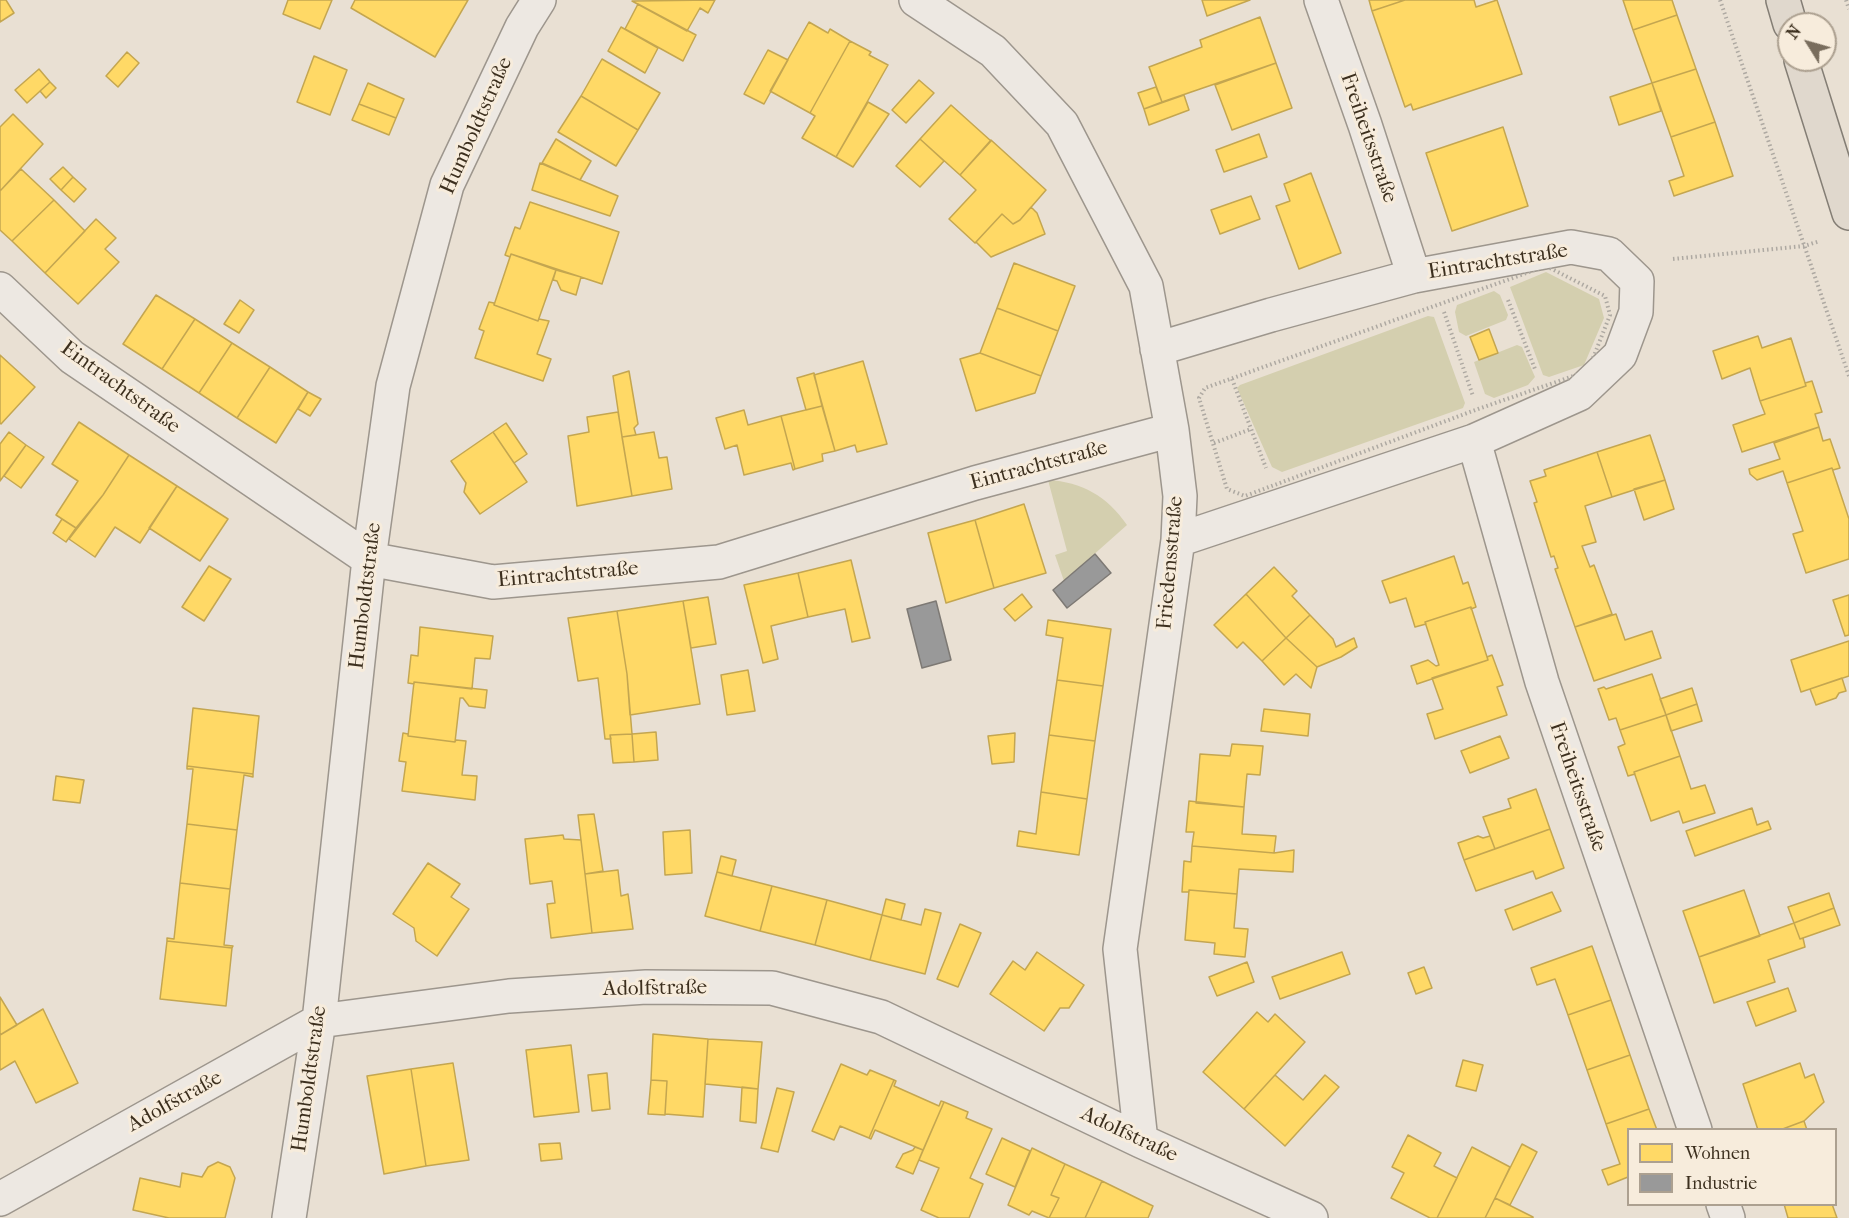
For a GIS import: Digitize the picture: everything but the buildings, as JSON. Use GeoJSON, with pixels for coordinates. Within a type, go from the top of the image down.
{"type":"FeatureCollection","features":[{"type":"Feature","properties":{"kind":"main road"},"geometry":{"type":"LineString","coordinates":[[1805,72],[1849,213]]}},
{"type":"Feature","properties":{"kind":"street","name":"Humboldtstraße"},"geometry":{"type":"LineString","coordinates":[[289,1218],[319,1021],[369,559],[393,386],[447,185],[522,27],[539,0]]}},
{"type":"Feature","properties":{"kind":"street","name":"Friedensstraße"},"geometry":{"type":"LineString","coordinates":[[916,0],[993,51],[1062,124],[1146,286],[1172,430],[1180,496],[1178,540],[1120,949],[1141,1141]]}},
{"type":"Feature","properties":{"kind":"street","name":"Freiheitsstraße"},"geometry":{"type":"LineString","coordinates":[[1320,0],[1365,125],[1414,276]]}},
{"type":"Feature","properties":{"kind":"street","name":"Eintrachtstraße"},"geometry":{"type":"LineString","coordinates":[[1157,349],[1270,315],[1414,276],[1571,247],[1608,254],[1637,281]]}},
{"type":"Feature","properties":{"kind":"street"},"geometry":{"type":"LineString","coordinates":[[1178,540],[1476,425],[1579,394],[1620,355],[1636,312],[1637,281]]}},
{"type":"Feature","properties":{"kind":"street","name":"Eintrachtstraße"},"geometry":{"type":"LineString","coordinates":[[0,290],[72,357],[369,559],[493,582],[719,562],[975,483],[1172,430]]}},
{"type":"Feature","properties":{"kind":"street","name":"Freiheitsstraße"},"geometry":{"type":"LineString","coordinates":[[1476,425],[1542,682],[1694,1128]]}},
{"type":"Feature","properties":{"kind":"street","name":"Adolfstraße"},"geometry":{"type":"LineString","coordinates":[[0,1199],[319,1021],[509,996],[646,987],[772,988],[880,1017],[1141,1141],[1311,1218]]}},
{"type":"Feature","properties":{"kind":"path"},"geometry":{"type":"LineString","coordinates":[[1720,0],[1849,376]]}},
{"type":"Feature","properties":{"kind":"path"},"geometry":{"type":"LineString","coordinates":[[1846,0],[1849,9]]}},
{"type":"Feature","properties":{"kind":"path"},"geometry":{"type":"LineString","coordinates":[[1637,281],[1669,259],[1804,246],[1827,239]]}},
{"type":"Feature","properties":{"kind":"path"},"geometry":{"type":"LineString","coordinates":[[1546,266],[1605,296],[1610,315],[1588,371],[1476,425],[1245,496],[1227,489],[1199,398],[1205,388],[1441,305],[1546,266]]}},
{"type":"Feature","properties":{"kind":"path"},"geometry":{"type":"LineString","coordinates":[[1414,276],[1441,305],[1476,425]]}},
{"type":"Feature","properties":{"kind":"path"},"geometry":{"type":"LineString","coordinates":[[1501,282],[1538,376]]}},
{"type":"Feature","properties":{"kind":"path"},"geometry":{"type":"LineString","coordinates":[[1232,379],[1273,486]]}},
{"type":"Feature","properties":{"kind":"path"},"geometry":{"type":"LineString","coordinates":[[1214,443],[1251,429]]}},
{"type":"Feature","properties":{"kind":"shaded area"},"geometry":{"type":"Polygon","coordinates":[[[1546,272],[1599,299],[1604,318],[1584,365],[1549,377],[1543,375],[1510,287],[1546,272]]]}},
{"type":"Feature","properties":{"kind":"shaded area"},"geometry":{"type":"Polygon","coordinates":[[[1494,291],[1500,295],[1508,315],[1506,320],[1466,336],[1459,332],[1455,312],[1457,305],[1494,291]]]}},
{"type":"Feature","properties":{"kind":"shaded area"},"geometry":{"type":"Polygon","coordinates":[[[1428,316],[1434,317],[1465,403],[1463,408],[1282,472],[1272,467],[1237,388],[1240,385],[1428,316]]]}},
{"type":"Feature","properties":{"kind":"shaded area"},"geometry":{"type":"Polygon","coordinates":[[[1517,345],[1522,347],[1535,377],[1528,385],[1494,398],[1485,394],[1474,362],[1517,345]]]}},
{"type":"Feature","properties":{"kind":"shaded area"},"geometry":{"type":"Polygon","coordinates":[[[1048,480],[1072,484],[1093,492],[1111,506],[1127,525],[1064,581],[1055,555],[1067,551],[1048,480]]]}}]}
